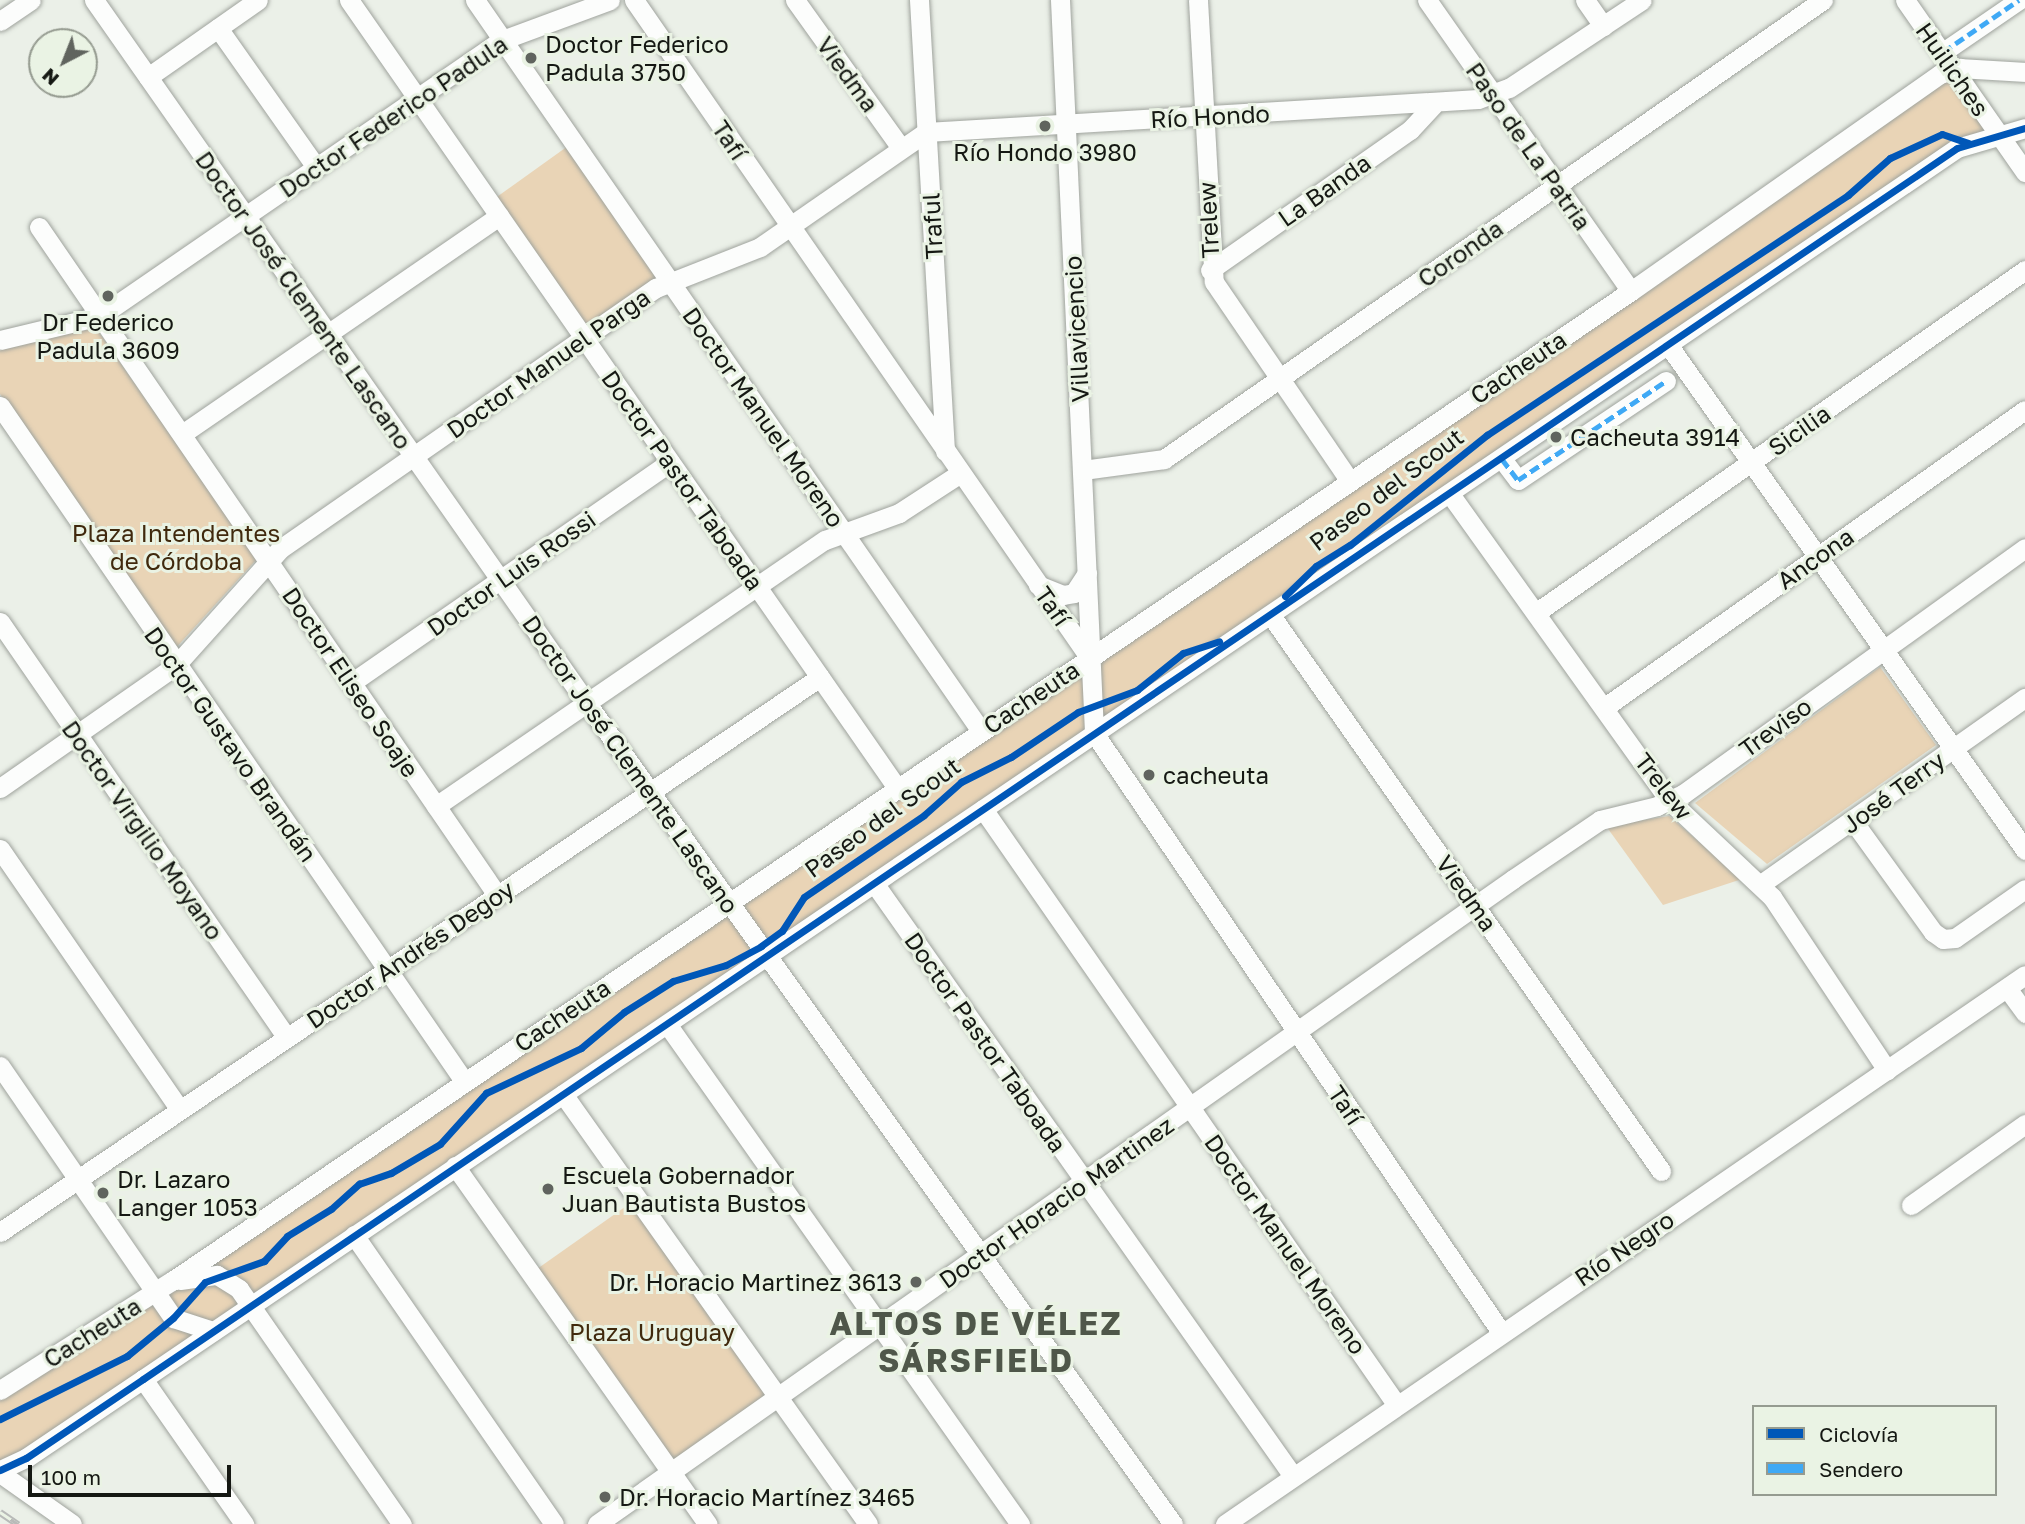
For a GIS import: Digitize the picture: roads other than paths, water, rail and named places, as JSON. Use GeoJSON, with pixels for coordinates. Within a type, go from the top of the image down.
{"type":"FeatureCollection","features":[{"type":"Feature","properties":{"kind":"street"},"geometry":{"type":"LineString","coordinates":[[0,21],[31,0]]}},
{"type":"Feature","properties":{"kind":"street","name":"Doctor José Clemente Lascano"},"geometry":{"type":"LineString","coordinates":[[94,0],[586,702],[1173,1524]]}},
{"type":"Feature","properties":{"kind":"street"},"geometry":{"type":"LineString","coordinates":[[148,78],[258,0]]}},
{"type":"Feature","properties":{"kind":"street","name":"Doctor Pastor Taboada"},"geometry":{"type":"LineString","coordinates":[[349,0],[897,788]]}},
{"type":"Feature","properties":{"kind":"street","name":"Doctor Manuel Moreno"},"geometry":{"type":"LineString","coordinates":[[475,0],[981,731]]}},
{"type":"Feature","properties":{"kind":"street","name":"Doctor Federico Padula"},"geometry":{"type":"LineString","coordinates":[[0,340],[100,316],[502,40],[610,0]]}},
{"type":"Feature","properties":{"kind":"street","name":"Tafí"},"geometry":{"type":"LineString","coordinates":[[634,0],[959,474],[1090,658]]}},
{"type":"Feature","properties":{"kind":"street","name":"Viedma"},"geometry":{"type":"LineString","coordinates":[[795,0],[901,148]]}},
{"type":"Feature","properties":{"kind":"street","name":"Traful"},"geometry":{"type":"LineString","coordinates":[[919,0],[945,452]]}},
{"type":"Feature","properties":{"kind":"street","name":"Villavicencio"},"geometry":{"type":"LineString","coordinates":[[1060,0],[1090,658]]}},
{"type":"Feature","properties":{"kind":"street","name":"Trelew"},"geometry":{"type":"LineString","coordinates":[[1198,0],[1210,270],[1214,282],[1350,481]]}},
{"type":"Feature","properties":{"kind":"street","name":"Paso de La Patria"},"geometry":{"type":"LineString","coordinates":[[1427,0],[1631,291]]}},
{"type":"Feature","properties":{"kind":"street"},"geometry":{"type":"LineString","coordinates":[[1585,0],[1603,26]]}},
{"type":"Feature","properties":{"kind":"street"},"geometry":{"type":"LineString","coordinates":[[1494,96],[1642,0]]}},
{"type":"Feature","properties":{"kind":"street","name":"Coronda"},"geometry":{"type":"LineString","coordinates":[[1083,470],[1156,463],[1823,0]]}},
{"type":"Feature","properties":{"kind":"street","name":"Huiliches"},"geometry":{"type":"LineString","coordinates":[[1905,0],[2025,172]]}},
{"type":"Feature","properties":{"kind":"street"},"geometry":{"type":"LineString","coordinates":[[1943,51],[2018,0]]}},
{"type":"Feature","properties":{"kind":"street"},"geometry":{"type":"LineString","coordinates":[[218,28],[316,167]]}},
{"type":"Feature","properties":{"kind":"street"},"geometry":{"type":"LineString","coordinates":[[1954,68],[2025,72]]}},
{"type":"Feature","properties":{"kind":"street","name":"Cacheuta"},"geometry":{"type":"LineString","coordinates":[[0,1390],[164,1287],[1631,291],[1954,68]]}},
{"type":"Feature","properties":{"kind":"street","name":"Río Hondo"},"geometry":{"type":"LineString","coordinates":[[926,132],[1433,105],[1494,96]]}},
{"type":"Feature","properties":{"kind":"street","name":"La Banda"},"geometry":{"type":"LineString","coordinates":[[1210,270],[1410,130],[1433,105]]}},
{"type":"Feature","properties":{"kind":"street"},"geometry":{"type":"LineString","coordinates":[[72,1524],[0,1472],[26,1458],[143,1380],[1094,733],[1272,617],[1957,148],[1997,134],[2015,134],[2025,128]]}},
{"type":"Feature","properties":{"kind":"street","name":"Doctor Manuel Parga"},"geometry":{"type":"LineString","coordinates":[[0,788],[176,665],[268,560],[413,457],[584,338],[670,282],[744,254],[790,227],[926,132]]}},
{"type":"Feature","properties":{"kind":"street"},"geometry":{"type":"LineString","coordinates":[[182,434],[329,337],[499,216]]}},
{"type":"Feature","properties":{"kind":"street","name":"Doctor Eliseo Soaje"},"geometry":{"type":"LineString","coordinates":[[39,226],[497,895]]}},
{"type":"Feature","properties":{"kind":"street","name":"Sicilia"},"geometry":{"type":"LineString","coordinates":[[1537,612],[2025,270]]}},
{"type":"Feature","properties":{"kind":"street"},"geometry":{"type":"LineString","coordinates":[[1669,346],[2025,850]]}},
{"type":"Feature","properties":{"kind":"street"},"geometry":{"type":"LineString","coordinates":[[1502,459],[1518,480],[1666,382]]}},
{"type":"Feature","properties":{"kind":"street","name":"Doctor Gustavo Brandán"},"geometry":{"type":"LineString","coordinates":[[0,406],[464,1081]]}},
{"type":"Feature","properties":{"kind":"street","name":"Ancona"},"geometry":{"type":"LineString","coordinates":[[1605,707],[2025,410]]}},
{"type":"Feature","properties":{"kind":"street","name":"Doctor Luis Rossi"},"geometry":{"type":"LineString","coordinates":[[351,683],[670,461]]}},
{"type":"Feature","properties":{"kind":"street"},"geometry":{"type":"LineString","coordinates":[[436,806],[756,586],[844,532],[899,513],[959,474]]}},
{"type":"Feature","properties":{"kind":"street","name":"Trelew"},"geometry":{"type":"LineString","coordinates":[[1450,494],[1670,801],[1761,884],[1887,1070]]}},
{"type":"Feature","properties":{"kind":"street","name":"Treviso"},"geometry":{"type":"LineString","coordinates":[[1513,879],[1600,820],[1670,801],[2025,548]]}},
{"type":"Feature","properties":{"kind":"street"},"geometry":{"type":"LineString","coordinates":[[1038,585],[1063,595],[1073,593],[1087,573]]}},
{"type":"Feature","properties":{"kind":"street","name":"Viedma"},"geometry":{"type":"LineString","coordinates":[[1272,617],[1661,1171]]}},
{"type":"Feature","properties":{"kind":"street","name":"Doctor Virgilio Moyano"},"geometry":{"type":"LineString","coordinates":[[0,622],[286,1038]]}},
{"type":"Feature","properties":{"kind":"street"},"geometry":{"type":"LineString","coordinates":[[1090,658],[1094,733]]}},
{"type":"Feature","properties":{"kind":"street","name":"Doctor Andrés Degoy"},"geometry":{"type":"LineString","coordinates":[[0,1232],[820,677]]}},
{"type":"Feature","properties":{"kind":"street","name":"José Terry"},"geometry":{"type":"LineString","coordinates":[[1761,884],[2025,698]]}},
{"type":"Feature","properties":{"kind":"street","name":"Tafí"},"geometry":{"type":"LineString","coordinates":[[1094,733],[1501,1332]]}},
{"type":"Feature","properties":{"kind":"street","name":"Doctor Manuel Moreno"},"geometry":{"type":"LineString","coordinates":[[983,809],[1396,1404]]}},
{"type":"Feature","properties":{"kind":"street"},"geometry":{"type":"LineString","coordinates":[[1853,821],[1933,932],[1943,939],[1955,939],[2025,889]]}},
{"type":"Feature","properties":{"kind":"street"},"geometry":{"type":"LineString","coordinates":[[0,849],[180,1110]]}},
{"type":"Feature","properties":{"kind":"street","name":"Doctor Horacio Martinez"},"geometry":{"type":"LineString","coordinates":[[597,1524],[1513,879]]}},
{"type":"Feature","properties":{"kind":"street","name":"Doctor Pastor Taboada"},"geometry":{"type":"LineString","coordinates":[[874,883],[1293,1476]]}},
{"type":"Feature","properties":{"kind":"street"},"geometry":{"type":"LineString","coordinates":[[2020,980],[2025,1013]]}},
{"type":"Feature","properties":{"kind":"street","name":"Río Negro"},"geometry":{"type":"LineString","coordinates":[[1225,1524],[1501,1332],[2020,980]]}},
{"type":"Feature","properties":{"kind":"street"},"geometry":{"type":"LineString","coordinates":[[667,1024],[1020,1524]]}},
{"type":"Feature","properties":{"kind":"street"},"geometry":{"type":"LineString","coordinates":[[0,1066],[7,1092],[164,1287],[178,1322],[214,1331]]}},
{"type":"Feature","properties":{"kind":"street"},"geometry":{"type":"LineString","coordinates":[[563,1094],[868,1524]]}},
{"type":"Feature","properties":{"kind":"street"},"geometry":{"type":"LineString","coordinates":[[1911,1205],[2025,1124]]}},
{"type":"Feature","properties":{"kind":"street"},"geometry":{"type":"LineString","coordinates":[[455,1166],[708,1524]]}},
{"type":"Feature","properties":{"kind":"street"},"geometry":{"type":"LineString","coordinates":[[354,1235],[554,1524]]}},
{"type":"Feature","properties":{"kind":"street"},"geometry":{"type":"LineString","coordinates":[[164,1287],[217,1275],[239,1289],[402,1524]]}},
{"type":"Feature","properties":{"kind":"street"},"geometry":{"type":"LineString","coordinates":[[143,1380],[244,1524]]}},
{"type":"Feature","properties":{"kind":"railway"},"geometry":{"type":"LineString","coordinates":[[0,1512],[18,1524]]}},
{"type":"Feature","properties":{"kind":"place","name":"Doctor Federico Padula 3750"},"geometry":{"type":"Point","coordinates":[531,58]}},
{"type":"Feature","properties":{"kind":"place","name":"Río Hondo 3980"},"geometry":{"type":"Point","coordinates":[1045,126]}},
{"type":"Feature","properties":{"kind":"place","name":"Dr Federico Padula 3609"},"geometry":{"type":"Point","coordinates":[108,296]}},
{"type":"Feature","properties":{"kind":"place","name":"Cacheuta 3914"},"geometry":{"type":"Point","coordinates":[1556,437]}},
{"type":"Feature","properties":{"kind":"place","name":"cacheuta"},"geometry":{"type":"Point","coordinates":[1149,775]}},
{"type":"Feature","properties":{"kind":"place","name":"Escuela Gobernador Juan Bautista Bustos"},"geometry":{"type":"Point","coordinates":[548,1189]}},
{"type":"Feature","properties":{"kind":"place","name":"Dr. Lazaro Langer 1053"},"geometry":{"type":"Point","coordinates":[103,1193]}},
{"type":"Feature","properties":{"kind":"place","name":"Dr. Horacio Martinez 3613"},"geometry":{"type":"Point","coordinates":[916,1282]}},
{"type":"Feature","properties":{"kind":"place","name":"Dr. Horacio Martínez 3465"},"geometry":{"type":"Point","coordinates":[605,1497]}},
{"type":"Feature","properties":{"kind":"district","name":"ALTOS DE VÉLEZ SÁRSFIELD"},"geometry":{"type":"Point","coordinates":[976,1342]}},
{"type":"Feature","properties":{"kind":"park label","name":"Plaza Intendentes de Córdoba"},"geometry":{"type":"Point","coordinates":[176,547]}},
{"type":"Feature","properties":{"kind":"park label","name":"Plaza Uruguay"},"geometry":{"type":"Point","coordinates":[652,1332]}}]}
